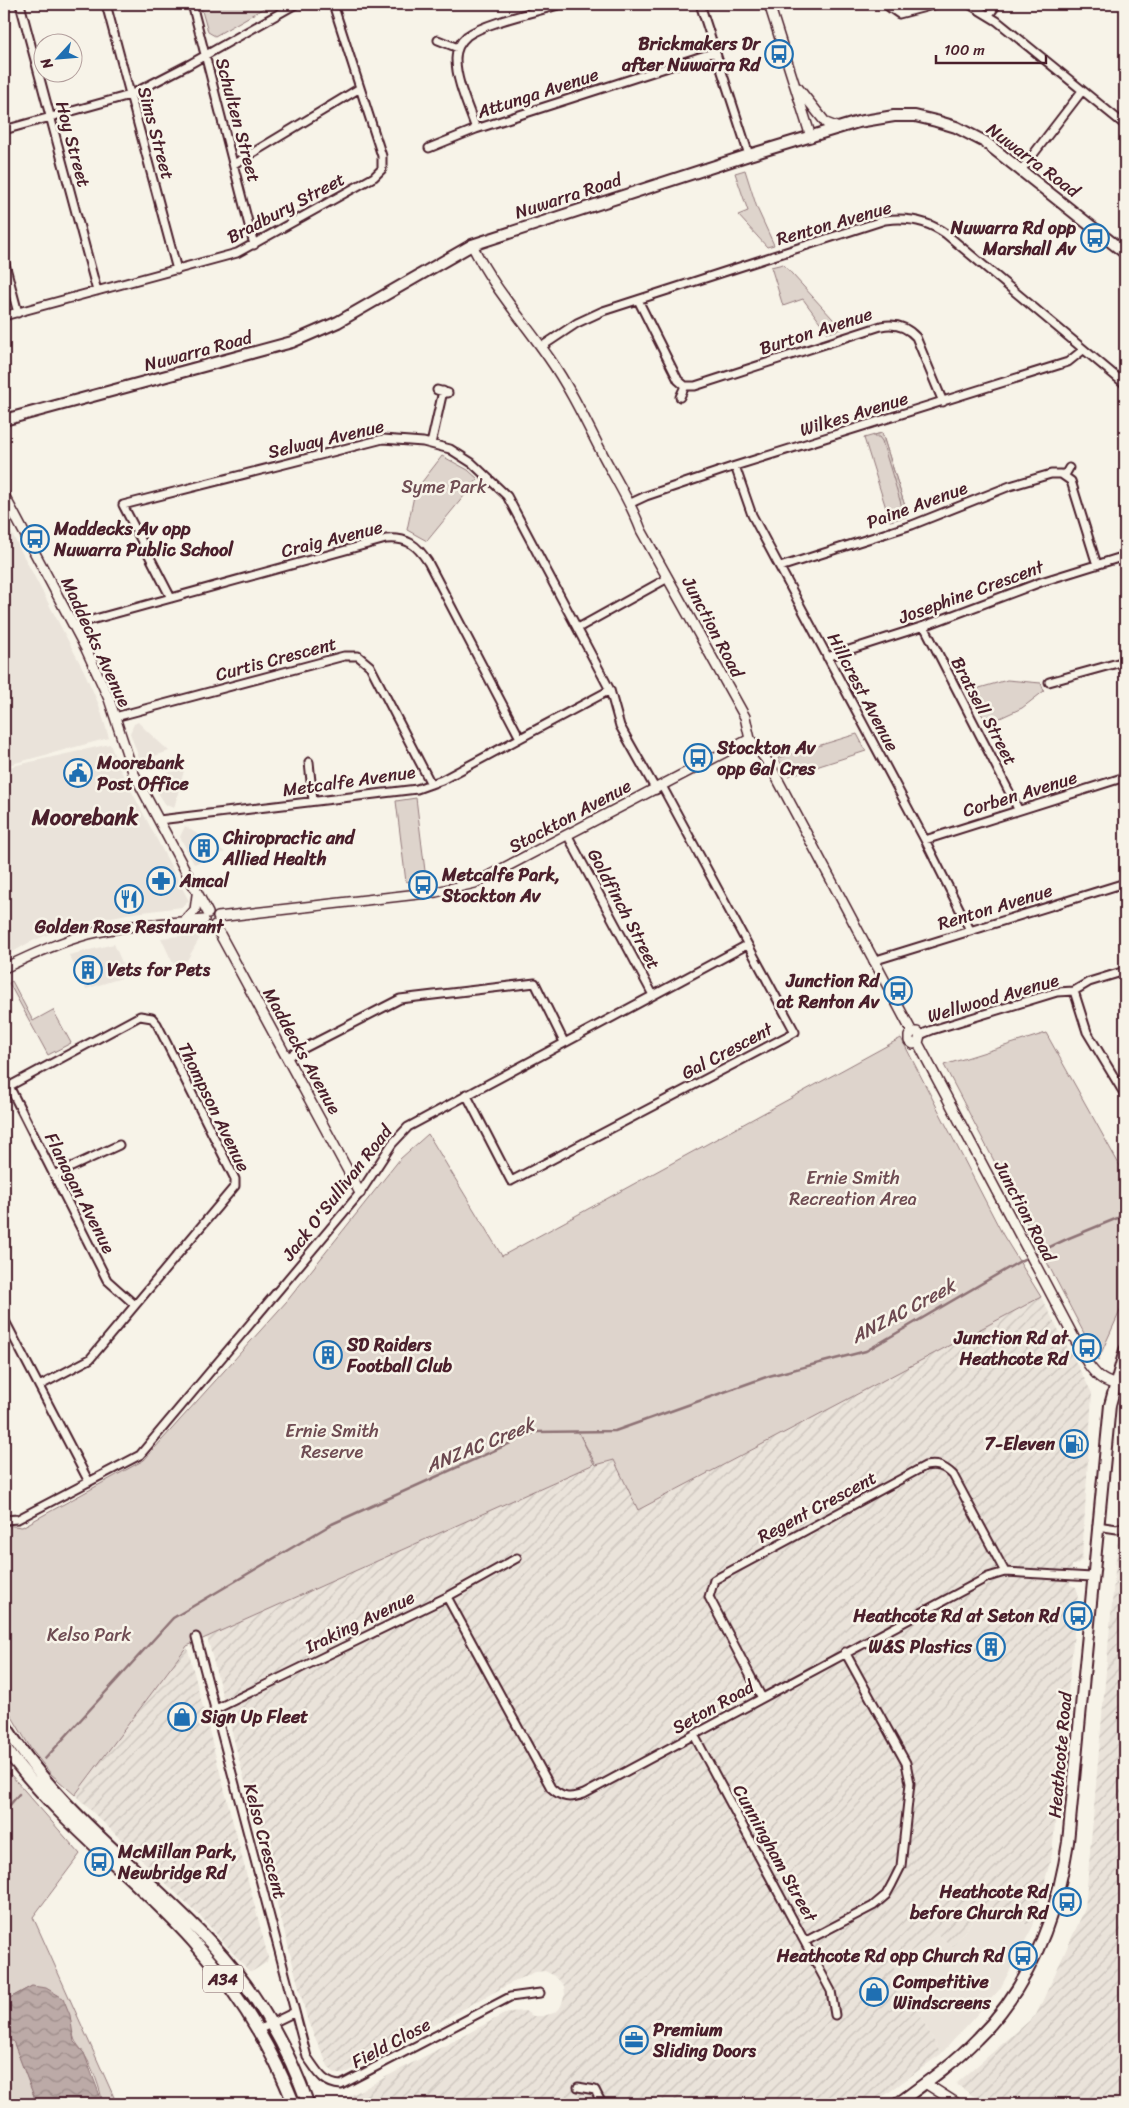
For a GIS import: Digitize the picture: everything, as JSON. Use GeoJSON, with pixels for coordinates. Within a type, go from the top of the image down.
{"type":"FeatureCollection","features":[{"type":"Feature","properties":{"kind":"highway","name":"A34"},"geometry":{"type":"LineString","coordinates":[[4,1724],[24,1764]]}},
{"type":"Feature","properties":{"kind":"highway","name":"A34"},"geometry":{"type":"LineString","coordinates":[[4,1746],[24,1764],[44,1789],[194,1942],[232,1989],[258,2030],[281,2073],[294,2104]]}},
{"type":"Feature","properties":{"kind":"highway","name":"A34"},"geometry":{"type":"LineString","coordinates":[[44,1789],[211,1944],[241,1980],[270,2023],[295,2070],[308,2104]]}},
{"type":"Feature","properties":{"kind":"main road","name":"Nuwarra Road"},"geometry":{"type":"LineString","coordinates":[[4,420],[292,342],[338,322],[472,245],[749,155],[858,122],[894,116],[915,116],[936,121],[973,135],[1022,169],[1125,253]]}},
{"type":"Feature","properties":{"kind":"main road","name":"Heathcote Road"},"geometry":{"type":"LineString","coordinates":[[897,2104],[978,2038],[1004,2007],[1028,1970],[1053,1913],[1062,1882],[1068,1842],[1106,1434],[1114,1384],[1125,1350]]}},
{"type":"Feature","properties":{"kind":"street","name":"Hoy Street"},"geometry":{"type":"LineString","coordinates":[[20,4],[96,291]]}},
{"type":"Feature","properties":{"kind":"street","name":"Sims Street"},"geometry":{"type":"LineString","coordinates":[[106,4],[177,270]]}},
{"type":"Feature","properties":{"kind":"street","name":"Schulten Street"},"geometry":{"type":"LineString","coordinates":[[192,4],[254,245]]}},
{"type":"Feature","properties":{"kind":"street"},"geometry":{"type":"LineString","coordinates":[[4,130],[130,95],[205,56],[296,4]]}},
{"type":"Feature","properties":{"kind":"street","name":"Bradbury Street"},"geometry":{"type":"LineString","coordinates":[[4,316],[237,253],[374,177],[382,169],[382,156],[333,4]]}},
{"type":"Feature","properties":{"kind":"street"},"geometry":{"type":"LineString","coordinates":[[476,129],[456,68],[458,48],[466,38],[479,30],[562,4]]}},
{"type":"Feature","properties":{"kind":"street"},"geometry":{"type":"LineString","coordinates":[[700,4],[749,155]]}},
{"type":"Feature","properties":{"kind":"street"},"geometry":{"type":"LineString","coordinates":[[769,4],[811,137]]}},
{"type":"Feature","properties":{"kind":"street"},"geometry":{"type":"LineString","coordinates":[[888,4],[889,7],[899,14],[937,4]]}},
{"type":"Feature","properties":{"kind":"street"},"geometry":{"type":"LineString","coordinates":[[970,4],[989,15],[1125,125]]}},
{"type":"Feature","properties":{"kind":"street"},"geometry":{"type":"LineString","coordinates":[[989,15],[997,4]]}},
{"type":"Feature","properties":{"kind":"street"},"geometry":{"type":"LineString","coordinates":[[438,40],[458,48]]}},
{"type":"Feature","properties":{"kind":"street","name":"Attunga Avenue"},"geometry":{"type":"LineString","coordinates":[[429,148],[476,129],[715,52]]}},
{"type":"Feature","properties":{"kind":"street"},"geometry":{"type":"LineString","coordinates":[[795,84],[826,123],[839,128]]}},
{"type":"Feature","properties":{"kind":"street"},"geometry":{"type":"LineString","coordinates":[[234,164],[360,88]]}},
{"type":"Feature","properties":{"kind":"street"},"geometry":{"type":"LineString","coordinates":[[1022,169],[1082,92]]}},
{"type":"Feature","properties":{"kind":"street","name":"Renton Avenue"},"geometry":{"type":"LineString","coordinates":[[541,347],[592,315],[885,220],[906,219],[929,224],[946,234],[1125,384]]}},
{"type":"Feature","properties":{"kind":"street","name":"Junction Road"},"geometry":{"type":"LineString","coordinates":[[472,245],[482,266],[502,296],[562,376],[631,503],[641,530],[745,717],[750,739],[770,765],[873,961],[917,1037],[1023,1242],[1092,1370],[1104,1381],[1114,1384]]}},
{"type":"Feature","properties":{"kind":"street"},"geometry":{"type":"LineString","coordinates":[[4,260],[18,313]]}},
{"type":"Feature","properties":{"kind":"street"},"geometry":{"type":"LineString","coordinates":[[638,300],[678,380],[685,386],[680,397]]}},
{"type":"Feature","properties":{"kind":"street","name":"Burton Avenue"},"geometry":{"type":"LineString","coordinates":[[685,386],[695,386],[881,326],[894,324],[908,329],[916,337],[943,402]]}},
{"type":"Feature","properties":{"kind":"street","name":"Wilkes Avenue"},"geometry":{"type":"LineString","coordinates":[[631,503],[646,496],[735,466],[1068,362],[1083,350]]}},
{"type":"Feature","properties":{"kind":"street"},"geometry":{"type":"LineString","coordinates":[[431,444],[442,391]]}},
{"type":"Feature","properties":{"kind":"street","name":"Selway Avenue"},"geometry":{"type":"LineString","coordinates":[[172,598],[123,504],[363,443],[397,438],[450,449],[472,463],[507,496],[610,690],[620,726],[659,788]]}},
{"type":"Feature","properties":{"kind":"street","name":"Hillcrest Avenue"},"geometry":{"type":"LineString","coordinates":[[735,466],[752,515],[925,840],[970,930]]}},
{"type":"Feature","properties":{"kind":"street"},"geometry":{"type":"LineString","coordinates":[[1070,468],[1065,476],[1072,485],[1097,565]]}},
{"type":"Feature","properties":{"kind":"street","name":"Paine Avenue"},"geometry":{"type":"LineString","coordinates":[[780,567],[912,525],[1010,486],[1051,474],[1065,476]]}},
{"type":"Feature","properties":{"kind":"street","name":"Maddecks Avenue"},"geometry":{"type":"LineString","coordinates":[[4,495],[7,507],[101,681],[115,717],[127,757],[197,893],[206,916]]}},
{"type":"Feature","properties":{"kind":"street","name":"Craig Avenue"},"geometry":{"type":"LineString","coordinates":[[72,625],[386,539],[408,540],[421,550],[428,562],[520,738]]}},
{"type":"Feature","properties":{"kind":"street","name":"Josephine Crescent"},"geometry":{"type":"LineString","coordinates":[[827,657],[924,626],[1041,582],[1125,556]]}},
{"type":"Feature","properties":{"kind":"street"},"geometry":{"type":"LineString","coordinates":[[578,628],[668,578]]}},
{"type":"Feature","properties":{"kind":"street","name":"Bratsell Street"},"geometry":{"type":"LineString","coordinates":[[924,626],[1018,809]]}},
{"type":"Feature","properties":{"kind":"street","name":"Curtis Crescent"},"geometry":{"type":"LineString","coordinates":[[115,717],[338,657],[358,656],[370,666],[431,784]]}},
{"type":"Feature","properties":{"kind":"street"},"geometry":{"type":"LineString","coordinates":[[1049,682],[1125,661]]}},
{"type":"Feature","properties":{"kind":"street","name":"Metcalfe Avenue"},"geometry":{"type":"LineString","coordinates":[[159,820],[417,788],[431,784],[610,690]]}},
{"type":"Feature","properties":{"kind":"street","name":"Stockton Avenue"},"geometry":{"type":"LineString","coordinates":[[217,921],[459,888],[489,877],[750,739]]}},
{"type":"Feature","properties":{"kind":"street"},"geometry":{"type":"LineString","coordinates":[[309,762],[313,801]]}},
{"type":"Feature","properties":{"kind":"street","name":"Corben Avenue"},"geometry":{"type":"LineString","coordinates":[[925,840],[1018,809],[1125,777]]}},
{"type":"Feature","properties":{"kind":"street","name":"Gal Crescent"},"geometry":{"type":"LineString","coordinates":[[466,1094],[511,1181],[795,1032],[659,788]]}},
{"type":"Feature","properties":{"kind":"street","name":"Goldfinch Street"},"geometry":{"type":"LineString","coordinates":[[568,836],[653,995]]}},
{"type":"Feature","properties":{"kind":"street","name":"Renton Avenue"},"geometry":{"type":"LineString","coordinates":[[873,961],[1125,883]]}},
{"type":"Feature","properties":{"kind":"street"},"geometry":{"type":"LineString","coordinates":[[184,922],[194,910],[197,893]]}},
{"type":"Feature","properties":{"kind":"street"},"geometry":{"type":"LineString","coordinates":[[4,968],[46,948],[90,934],[123,928],[184,922],[214,912],[217,921]]}},
{"type":"Feature","properties":{"kind":"street","name":"Maddecks Avenue"},"geometry":{"type":"LineString","coordinates":[[217,921],[287,1058],[360,1193]]}},
{"type":"Feature","properties":{"kind":"street","name":"Jack O'Sullivan Road"},"geometry":{"type":"LineString","coordinates":[[4,1520],[18,1519],[140,1455],[360,1193],[392,1144],[408,1127],[466,1094],[747,945]]}},
{"type":"Feature","properties":{"kind":"street","name":"Wellwood Avenue"},"geometry":{"type":"LineString","coordinates":[[917,1037],[1057,992],[1074,991],[1089,982],[1125,971]]}},
{"type":"Feature","properties":{"kind":"street"},"geometry":{"type":"LineString","coordinates":[[287,1058],[400,999],[536,984],[564,1042]]}},
{"type":"Feature","properties":{"kind":"street","name":"Wellwood Avenue"},"geometry":{"type":"LineString","coordinates":[[1074,991],[1084,1025],[1125,1095]]}},
{"type":"Feature","properties":{"kind":"street","name":"Thompson Avenue"},"geometry":{"type":"LineString","coordinates":[[6,1087],[140,1016],[152,1018],[157,1024],[231,1169],[235,1186],[90,1358],[39,1386]]}},
{"type":"Feature","properties":{"kind":"street","name":"Flanagan Avenue"},"geometry":{"type":"LineString","coordinates":[[6,1087],[54,1174],[107,1280],[135,1305]]}},
{"type":"Feature","properties":{"kind":"street"},"geometry":{"type":"LineString","coordinates":[[54,1174],[118,1145]]}},
{"type":"Feature","properties":{"kind":"street"},"geometry":{"type":"LineString","coordinates":[[4,1319],[89,1482]]}},
{"type":"Feature","properties":{"kind":"street","name":"Regent Crescent"},"geometry":{"type":"LineString","coordinates":[[762,1698],[709,1597],[714,1580],[925,1466],[934,1464],[945,1467],[953,1475],[1005,1572]]}},
{"type":"Feature","properties":{"kind":"street"},"geometry":{"type":"LineString","coordinates":[[1097,1526],[1117,1529],[1125,1526]]}},
{"type":"Feature","properties":{"kind":"street","name":"Iraking Avenue"},"geometry":{"type":"LineString","coordinates":[[214,1710],[447,1597],[517,1558]]}},
{"type":"Feature","properties":{"kind":"street","name":"Seton Road"},"geometry":{"type":"LineString","coordinates":[[447,1597],[551,1788],[560,1796],[572,1798],[584,1794],[845,1652],[988,1577],[1005,1572],[1092,1577]]}},
{"type":"Feature","properties":{"kind":"street","name":"Kelso Crescent"},"geometry":{"type":"LineString","coordinates":[[196,1637],[295,2012]]}},
{"type":"Feature","properties":{"kind":"street"},"geometry":{"type":"LineString","coordinates":[[806,1941],[873,1906],[886,1895],[901,1866],[910,1783],[906,1763],[845,1652]]}},
{"type":"Feature","properties":{"kind":"street","name":"Cunningham Street"},"geometry":{"type":"LineString","coordinates":[[694,1735],[806,1941],[831,1991],[835,2015]]}},
{"type":"Feature","properties":{"kind":"street","name":"Field Close"},"geometry":{"type":"LineString","coordinates":[[295,2012],[307,2057],[321,2078],[331,2085],[341,2086],[510,1997],[540,1993]]}},
{"type":"Feature","properties":{"kind":"street"},"geometry":{"type":"LineString","coordinates":[[258,2030],[295,2012]]}},
{"type":"Feature","properties":{"kind":"street"},"geometry":{"type":"LineString","coordinates":[[925,2083],[958,2104]]}},
{"type":"Feature","properties":{"kind":"street"},"geometry":{"type":"LineString","coordinates":[[578,2087],[595,2090],[602,2104]]}},
{"type":"Feature","properties":{"kind":"shaded area"},"geometry":{"type":"Polygon","coordinates":[[[4,526],[10,530],[84,671],[99,705],[109,738],[4,766],[4,526]]]}},
{"type":"Feature","properties":{"kind":"shaded area"},"geometry":{"type":"Polygon","coordinates":[[[138,722],[169,751],[140,761],[130,733],[134,724],[138,722]]]}},
{"type":"Feature","properties":{"kind":"shaded area"},"geometry":{"type":"Polygon","coordinates":[[[110,744],[118,765],[189,901],[182,907],[127,914],[72,925],[30,942],[4,957],[4,770],[13,766],[110,744]]]}},
{"type":"Feature","properties":{"kind":"shaded area"},"geometry":{"type":"Polygon","coordinates":[[[185,767],[174,808],[166,805],[149,779],[185,767]]]}},
{"type":"Feature","properties":{"kind":"shaded area"},"geometry":{"type":"Polygon","coordinates":[[[185,826],[225,852],[194,864],[180,837],[185,826]]]}},
{"type":"Feature","properties":{"kind":"shaded area"},"geometry":{"type":"Polygon","coordinates":[[[202,934],[182,969],[176,970],[161,938],[202,934]]]}},
{"type":"Feature","properties":{"kind":"shaded area"},"geometry":{"type":"Polygon","coordinates":[[[114,944],[128,976],[86,989],[69,955],[114,944]]]}},
{"type":"Feature","properties":{"kind":"shaded area"},"geometry":{"type":"Polygon","coordinates":[[[1041,1297],[1092,1393],[1082,1560],[1072,1565],[1070,1585],[1076,1587],[1078,1593],[1052,1854],[1033,1926],[979,1912],[953,1947],[937,1934],[892,1964],[941,2054],[873,2104],[335,2104],[508,2012],[525,2011],[533,2016],[554,2013],[561,2006],[565,1994],[564,1986],[555,1976],[545,1971],[535,1972],[513,1982],[344,2074],[336,2074],[329,2068],[308,2022],[207,1637],[594,1464],[614,1460],[639,1510],[1041,1297]]]}},
{"type":"Feature","properties":{"kind":"shaded area"},"geometry":{"type":"Polygon","coordinates":[[[1125,1457],[1125,2104],[985,2104],[956,2084],[1036,2015],[1085,1909],[1125,1457]]]}},
{"type":"Feature","properties":{"kind":"shaded area"},"geometry":{"type":"Polygon","coordinates":[[[187,1646],[268,1957],[267,1962],[253,1971],[249,1971],[204,1920],[75,1795],[187,1646]]]}},
{"type":"Feature","properties":{"kind":"shaded area"},"geometry":{"type":"Polygon","coordinates":[[[979,1912],[1033,1926],[1000,1989],[941,2054],[892,1964],[937,1934],[953,1947],[979,1912]]]}},
{"type":"Feature","properties":{"kind":"green space"},"geometry":{"type":"Polygon","coordinates":[[[200,4],[271,4],[215,36],[208,32],[200,4]]]}},
{"type":"Feature","properties":{"kind":"green space"},"geometry":{"type":"Polygon","coordinates":[[[745,170],[757,208],[774,245],[767,247],[738,215],[748,211],[735,173],[745,170]]]}},
{"type":"Feature","properties":{"kind":"green space"},"geometry":{"type":"Polygon","coordinates":[[[783,264],[842,329],[828,333],[803,299],[783,306],[771,267],[783,264]]]}},
{"type":"Feature","properties":{"kind":"green space"},"geometry":{"type":"Polygon","coordinates":[[[882,433],[908,516],[890,521],[864,438],[882,433]]]}},
{"type":"Feature","properties":{"kind":"green space"},"geometry":{"type":"Polygon","coordinates":[[[882,433],[908,516],[905,517],[882,441],[879,437],[874,437],[874,435],[882,433]]]}},
{"type":"Feature","properties":{"kind":"green space","name":"Syme Park"},"geometry":{"type":"Polygon","coordinates":[[[442,456],[468,470],[478,479],[427,541],[407,530],[415,491],[442,456]]]}},
{"type":"Feature","properties":{"kind":"green space"},"geometry":{"type":"Polygon","coordinates":[[[1007,680],[1041,683],[1044,691],[1022,708],[987,724],[969,691],[1007,680]]]}},
{"type":"Feature","properties":{"kind":"green space"},"geometry":{"type":"Polygon","coordinates":[[[857,734],[866,751],[788,776],[778,758],[857,734]]]}},
{"type":"Feature","properties":{"kind":"green space"},"geometry":{"type":"Polygon","coordinates":[[[416,798],[426,879],[406,882],[396,801],[416,798]]]}},
{"type":"Feature","properties":{"kind":"green space"},"geometry":{"type":"Polygon","coordinates":[[[12,981],[33,1021],[53,1010],[71,1043],[48,1055],[9,983],[12,981]]]}},
{"type":"Feature","properties":{"kind":"green space"},"geometry":{"type":"Polygon","coordinates":[[[1046,1033],[1125,1175],[1125,1300],[1098,1360],[944,1065],[1046,1033]]]}},
{"type":"Feature","properties":{"kind":"green space"},"geometry":{"type":"Polygon","coordinates":[[[901,1038],[1003,1235],[1041,1297],[638,1510],[614,1460],[596,1465],[579,1433],[594,1464],[187,1646],[75,1795],[51,1774],[31,1749],[4,1703],[4,1525],[22,1527],[144,1460],[287,1301],[400,1159],[428,1134],[502,1256],[901,1038]]]}},
{"type":"Feature","properties":{"kind":"green space"},"geometry":{"type":"Polygon","coordinates":[[[4,1767],[80,1854],[33,1917],[117,2104],[103,2104],[93,2072],[73,2033],[32,1986],[8,1999],[4,1998],[4,1767]]]}},
{"type":"Feature","properties":{"kind":"green space"},"geometry":{"type":"Polygon","coordinates":[[[13,2040],[37,2104],[4,2104],[4,2041],[13,2040]]]}},
{"type":"Feature","properties":{"kind":"water"},"geometry":{"type":"Polygon","coordinates":[[[32,1986],[46,1988],[63,1998],[70,2015],[74,2042],[84,2053],[103,2104],[37,2104],[13,2041],[4,2041],[4,1998],[8,1999],[32,1986]]]}},
{"type":"Feature","properties":{"kind":"waterway","name":"ANZAC Creek"},"geometry":{"type":"LineString","coordinates":[[45,1759],[173,1618],[332,1524],[535,1432],[615,1431],[769,1376],[866,1351],[1022,1260],[1125,1215]]}},
{"type":"Feature","properties":{"kind":"waterway","name":"ANZAC Creek"},"geometry":{"type":"LineString","coordinates":[[4,1812],[19,1794]]}},
{"type":"Feature","properties":{"kind":"place","name":"Brickmakers Dr after Nuwarra Rd"},"geometry":{"type":"Point","coordinates":[779,54]}},
{"type":"Feature","properties":{"kind":"place","name":"Nuwarra Rd opp Marshall Av"},"geometry":{"type":"Point","coordinates":[1095,238]}},
{"type":"Feature","properties":{"kind":"place","name":"Maddecks Av opp Nuwarra Public School"},"geometry":{"type":"Point","coordinates":[35,539]}},
{"type":"Feature","properties":{"kind":"place","name":"Stockton Av opp Gal Cres"},"geometry":{"type":"Point","coordinates":[698,758]}},
{"type":"Feature","properties":{"kind":"place","name":"Moorebank Post Office"},"geometry":{"type":"Point","coordinates":[78,773]}},
{"type":"Feature","properties":{"kind":"place","name":"Chiropractic and Allied Health"},"geometry":{"type":"Point","coordinates":[204,848]}},
{"type":"Feature","properties":{"kind":"place","name":"Amcal"},"geometry":{"type":"Point","coordinates":[161,881]}},
{"type":"Feature","properties":{"kind":"place","name":"Metcalfe Park, Stockton Av"},"geometry":{"type":"Point","coordinates":[423,885]}},
{"type":"Feature","properties":{"kind":"place","name":"Golden Rose Restaurant"},"geometry":{"type":"Point","coordinates":[129,899]}},
{"type":"Feature","properties":{"kind":"place","name":"Vets for Pets"},"geometry":{"type":"Point","coordinates":[88,970]}},
{"type":"Feature","properties":{"kind":"place","name":"Junction Rd at Renton Av"},"geometry":{"type":"Point","coordinates":[898,991]}},
{"type":"Feature","properties":{"kind":"place","name":"Junction Rd at Heathcote Rd"},"geometry":{"type":"Point","coordinates":[1087,1348]}},
{"type":"Feature","properties":{"kind":"place","name":"SD Raiders Football Club"},"geometry":{"type":"Point","coordinates":[328,1355]}},
{"type":"Feature","properties":{"kind":"place","name":"7-Eleven"},"geometry":{"type":"Point","coordinates":[1074,1444]}},
{"type":"Feature","properties":{"kind":"place","name":"Heathcote Rd at Seton Rd"},"geometry":{"type":"Point","coordinates":[1078,1616]}},
{"type":"Feature","properties":{"kind":"place","name":"W&S Plastics"},"geometry":{"type":"Point","coordinates":[991,1647]}},
{"type":"Feature","properties":{"kind":"place","name":"Sign Up Fleet"},"geometry":{"type":"Point","coordinates":[182,1717]}},
{"type":"Feature","properties":{"kind":"place","name":"McMillan Park, Newbridge Rd"},"geometry":{"type":"Point","coordinates":[99,1862]}},
{"type":"Feature","properties":{"kind":"place","name":"Heathcote Rd before Church Rd"},"geometry":{"type":"Point","coordinates":[1067,1902]}},
{"type":"Feature","properties":{"kind":"place","name":"Heathcote Rd opp Church Rd"},"geometry":{"type":"Point","coordinates":[1023,1956]}},
{"type":"Feature","properties":{"kind":"place","name":"Competitive Windscreens"},"geometry":{"type":"Point","coordinates":[874,1992]}},
{"type":"Feature","properties":{"kind":"place","name":"Premium Sliding Doors"},"geometry":{"type":"Point","coordinates":[634,2040]}},
{"type":"Feature","properties":{"kind":"district","name":"Moorebank"},"geometry":{"type":"Point","coordinates":[85,817]}},
{"type":"Feature","properties":{"kind":"park label","name":"Ernie Smith Recreation Area"},"geometry":{"type":"Point","coordinates":[853,1188]}},
{"type":"Feature","properties":{"kind":"park label","name":"Ernie Smith Reserve"},"geometry":{"type":"Point","coordinates":[332,1441]}},
{"type":"Feature","properties":{"kind":"park label","name":"Kelso Park"},"geometry":{"type":"Point","coordinates":[89,1635]}}]}
